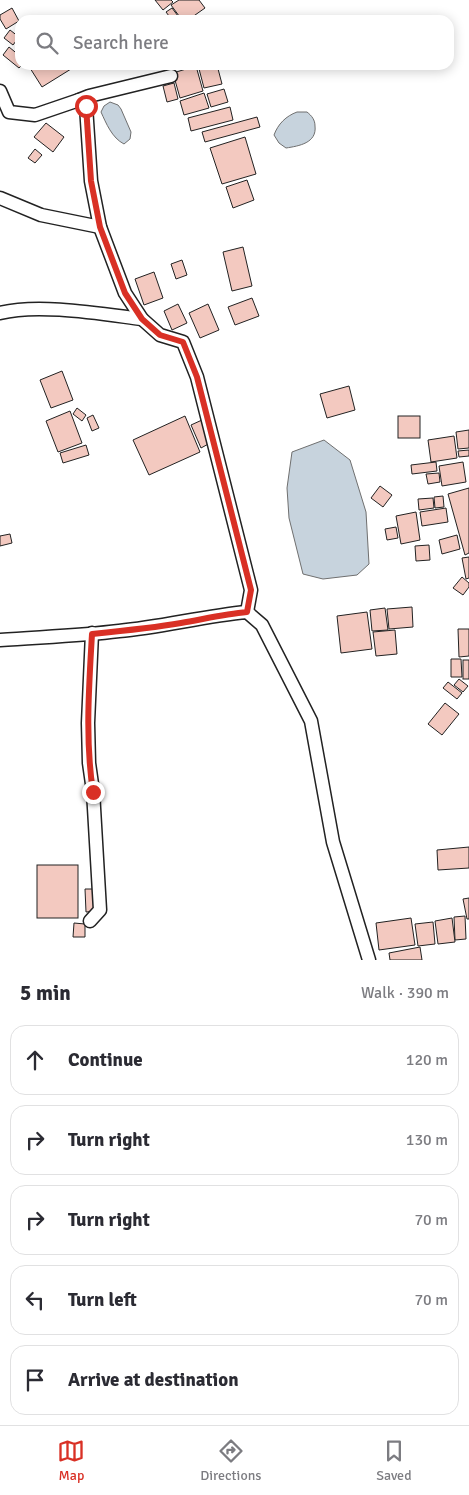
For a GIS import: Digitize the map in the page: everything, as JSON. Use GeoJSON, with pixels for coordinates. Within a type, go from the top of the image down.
{"type":"FeatureCollection","features":[{"type":"Feature","properties":{"kind":"street"},"geometry":{"type":"LineString","coordinates":[[0,91],[9,112],[35,115],[90,96],[171,76]]}},
{"type":"Feature","properties":{"kind":"street"},"geometry":{"type":"LineString","coordinates":[[79,100],[86,106],[91,181],[100,227],[125,293],[142,319],[160,335],[183,342],[197,377],[251,590],[247,612]]}},
{"type":"Feature","properties":{"kind":"street"},"geometry":{"type":"LineString","coordinates":[[0,198],[41,215],[100,227]]}},
{"type":"Feature","properties":{"kind":"street"},"geometry":{"type":"LineString","coordinates":[[0,312],[14,309],[63,310],[142,319]]}},
{"type":"Feature","properties":{"kind":"street"},"geometry":{"type":"LineString","coordinates":[[0,640],[118,632],[247,612],[262,625],[311,721],[333,842],[369,960]]}},
{"type":"Feature","properties":{"kind":"street"},"geometry":{"type":"LineString","coordinates":[[90,921],[100,910],[93,792],[89,763],[88,723],[92,634]]}},
{"type":"Feature","properties":{"kind":"shaded area"},"geometry":{"type":"Polygon","coordinates":[[[110,102],[118,105],[121,109],[131,132],[130,139],[124,144],[113,134],[101,112],[104,106],[110,102]]]}},
{"type":"Feature","properties":{"kind":"shaded area"},"geometry":{"type":"Polygon","coordinates":[[[297,112],[307,112],[313,118],[315,132],[306,143],[286,148],[279,143],[274,135],[283,121],[297,112]]]}},
{"type":"Feature","properties":{"kind":"shaded area"},"geometry":{"type":"Polygon","coordinates":[[[324,440],[350,460],[366,512],[369,564],[357,575],[323,579],[303,574],[289,518],[287,488],[292,452],[324,440]]]}},
{"type":"Feature","properties":{"kind":"building"},"geometry":{"type":"Polygon","coordinates":[[[155,0],[171,0],[173,2],[163,10],[155,0]]]}},
{"type":"Feature","properties":{"kind":"building"},"geometry":{"type":"Polygon","coordinates":[[[179,0],[199,0],[205,8],[195,15],[178,15],[171,5],[179,0]]]}},
{"type":"Feature","properties":{"kind":"building"},"geometry":{"type":"Polygon","coordinates":[[[12,8],[16,15],[15,23],[6,29],[0,19],[0,15],[12,8]]]}},
{"type":"Feature","properties":{"kind":"building"},"geometry":{"type":"Polygon","coordinates":[[[172,8],[177,15],[168,15],[166,12],[172,8]]]}},
{"type":"Feature","properties":{"kind":"building"},"geometry":{"type":"Polygon","coordinates":[[[10,30],[15,34],[15,42],[13,45],[4,38],[10,30]]]}},
{"type":"Feature","properties":{"kind":"building"},"geometry":{"type":"Polygon","coordinates":[[[9,47],[15,52],[15,65],[3,55],[9,47]]]}},
{"type":"Feature","properties":{"kind":"building"},"geometry":{"type":"Polygon","coordinates":[[[31,70],[69,70],[42,87],[31,70]]]}},
{"type":"Feature","properties":{"kind":"building"},"geometry":{"type":"Polygon","coordinates":[[[183,70],[197,70],[203,91],[180,98],[173,73],[183,70]]]}},
{"type":"Feature","properties":{"kind":"building"},"geometry":{"type":"Polygon","coordinates":[[[199,70],[218,70],[222,84],[204,88],[199,70]]]}},
{"type":"Feature","properties":{"kind":"building"},"geometry":{"type":"Polygon","coordinates":[[[174,83],[178,99],[167,102],[163,86],[174,83]]]}},
{"type":"Feature","properties":{"kind":"building"},"geometry":{"type":"Polygon","coordinates":[[[224,89],[228,102],[211,107],[207,94],[224,89]]]}},
{"type":"Feature","properties":{"kind":"building"},"geometry":{"type":"Polygon","coordinates":[[[204,93],[209,108],[184,115],[180,101],[204,93]]]}},
{"type":"Feature","properties":{"kind":"building"},"geometry":{"type":"Polygon","coordinates":[[[230,107],[233,120],[191,131],[188,118],[230,107]]]}},
{"type":"Feature","properties":{"kind":"building"},"geometry":{"type":"Polygon","coordinates":[[[257,117],[260,127],[205,142],[202,132],[257,117]]]}},
{"type":"Feature","properties":{"kind":"building"},"geometry":{"type":"Polygon","coordinates":[[[46,123],[64,137],[53,152],[34,137],[46,123]]]}},
{"type":"Feature","properties":{"kind":"building"},"geometry":{"type":"Polygon","coordinates":[[[245,137],[256,174],[222,184],[210,148],[245,137]]]}},
{"type":"Feature","properties":{"kind":"building"},"geometry":{"type":"Polygon","coordinates":[[[35,149],[42,155],[35,163],[28,158],[35,149]]]}},
{"type":"Feature","properties":{"kind":"building"},"geometry":{"type":"Polygon","coordinates":[[[247,180],[254,200],[233,208],[226,187],[247,180]]]}},
{"type":"Feature","properties":{"kind":"building"},"geometry":{"type":"Polygon","coordinates":[[[243,247],[252,286],[232,291],[223,252],[243,247]]]}},
{"type":"Feature","properties":{"kind":"building"},"geometry":{"type":"Polygon","coordinates":[[[182,260],[187,275],[176,279],[171,264],[182,260]]]}},
{"type":"Feature","properties":{"kind":"building"},"geometry":{"type":"Polygon","coordinates":[[[154,272],[163,298],[144,305],[135,279],[154,272]]]}},
{"type":"Feature","properties":{"kind":"building"},"geometry":{"type":"Polygon","coordinates":[[[252,298],[259,316],[235,325],[228,307],[252,298]]]}},
{"type":"Feature","properties":{"kind":"building"},"geometry":{"type":"Polygon","coordinates":[[[178,304],[187,323],[172,330],[164,311],[178,304]]]}},
{"type":"Feature","properties":{"kind":"building"},"geometry":{"type":"Polygon","coordinates":[[[208,304],[219,330],[200,338],[189,313],[208,304]]]}},
{"type":"Feature","properties":{"kind":"building"},"geometry":{"type":"Polygon","coordinates":[[[62,371],[73,400],[51,408],[40,380],[62,371]]]}},
{"type":"Feature","properties":{"kind":"building"},"geometry":{"type":"Polygon","coordinates":[[[349,386],[355,410],[327,418],[320,394],[349,386]]]}},
{"type":"Feature","properties":{"kind":"building"},"geometry":{"type":"Polygon","coordinates":[[[77,408],[86,415],[82,421],[73,414],[77,408]]]}},
{"type":"Feature","properties":{"kind":"building"},"geometry":{"type":"Polygon","coordinates":[[[70,411],[82,443],[58,452],[46,421],[70,411]]]}},
{"type":"Feature","properties":{"kind":"building"},"geometry":{"type":"Polygon","coordinates":[[[93,415],[99,428],[92,431],[87,418],[93,415]]]}},
{"type":"Feature","properties":{"kind":"building"},"geometry":{"type":"Polygon","coordinates":[[[185,416],[200,452],[149,475],[133,440],[185,416]]]}},
{"type":"Feature","properties":{"kind":"building"},"geometry":{"type":"Polygon","coordinates":[[[398,416],[420,416],[420,438],[398,438],[398,416]]]}},
{"type":"Feature","properties":{"kind":"building"},"geometry":{"type":"Polygon","coordinates":[[[202,420],[212,442],[201,448],[191,425],[202,420]]]}},
{"type":"Feature","properties":{"kind":"building"},"geometry":{"type":"Polygon","coordinates":[[[469,430],[469,448],[458,449],[456,432],[469,430]]]}},
{"type":"Feature","properties":{"kind":"building"},"geometry":{"type":"Polygon","coordinates":[[[454,436],[457,458],[431,462],[428,440],[454,436]]]}},
{"type":"Feature","properties":{"kind":"building"},"geometry":{"type":"Polygon","coordinates":[[[86,445],[89,455],[63,463],[60,453],[86,445]]]}},
{"type":"Feature","properties":{"kind":"building"},"geometry":{"type":"Polygon","coordinates":[[[469,450],[469,456],[459,457],[458,451],[469,450]]]}},
{"type":"Feature","properties":{"kind":"building"},"geometry":{"type":"Polygon","coordinates":[[[436,462],[437,471],[412,474],[411,465],[436,462]]]}},
{"type":"Feature","properties":{"kind":"building"},"geometry":{"type":"Polygon","coordinates":[[[463,462],[466,482],[442,486],[439,466],[463,462]]]}},
{"type":"Feature","properties":{"kind":"building"},"geometry":{"type":"Polygon","coordinates":[[[439,473],[440,482],[428,484],[426,474],[439,473]]]}},
{"type":"Feature","properties":{"kind":"building"},"geometry":{"type":"Polygon","coordinates":[[[380,486],[392,495],[383,507],[371,498],[380,486]]]}},
{"type":"Feature","properties":{"kind":"building"},"geometry":{"type":"Polygon","coordinates":[[[469,488],[469,553],[465,555],[448,494],[469,488]]]}},
{"type":"Feature","properties":{"kind":"building"},"geometry":{"type":"Polygon","coordinates":[[[443,496],[444,507],[435,508],[434,497],[443,496]]]}},
{"type":"Feature","properties":{"kind":"building"},"geometry":{"type":"Polygon","coordinates":[[[433,498],[434,508],[419,510],[418,499],[433,498]]]}},
{"type":"Feature","properties":{"kind":"building"},"geometry":{"type":"Polygon","coordinates":[[[446,508],[448,522],[422,526],[420,512],[446,508]]]}},
{"type":"Feature","properties":{"kind":"building"},"geometry":{"type":"Polygon","coordinates":[[[416,512],[420,540],[401,544],[396,516],[416,512]]]}},
{"type":"Feature","properties":{"kind":"building"},"geometry":{"type":"Polygon","coordinates":[[[396,527],[398,538],[387,540],[385,529],[396,527]]]}},
{"type":"Feature","properties":{"kind":"building"},"geometry":{"type":"Polygon","coordinates":[[[10,534],[12,543],[0,546],[0,536],[10,534]]]}},
{"type":"Feature","properties":{"kind":"building"},"geometry":{"type":"Polygon","coordinates":[[[457,535],[460,549],[442,554],[439,540],[457,535]]]}},
{"type":"Feature","properties":{"kind":"building"},"geometry":{"type":"Polygon","coordinates":[[[429,545],[430,560],[416,561],[415,546],[429,545]]]}},
{"type":"Feature","properties":{"kind":"building"},"geometry":{"type":"Polygon","coordinates":[[[469,557],[469,578],[466,579],[462,558],[469,557]]]}},
{"type":"Feature","properties":{"kind":"building"},"geometry":{"type":"Polygon","coordinates":[[[462,577],[469,583],[469,587],[463,595],[453,588],[462,577]]]}},
{"type":"Feature","properties":{"kind":"building"},"geometry":{"type":"Polygon","coordinates":[[[412,607],[413,627],[389,629],[387,609],[412,607]]]}},
{"type":"Feature","properties":{"kind":"building"},"geometry":{"type":"Polygon","coordinates":[[[385,608],[388,630],[372,631],[370,610],[385,608]]]}},
{"type":"Feature","properties":{"kind":"building"},"geometry":{"type":"Polygon","coordinates":[[[367,612],[372,649],[341,653],[337,616],[367,612]]]}},
{"type":"Feature","properties":{"kind":"building"},"geometry":{"type":"Polygon","coordinates":[[[458,629],[469,629],[469,656],[459,657],[458,629]]]}},
{"type":"Feature","properties":{"kind":"building"},"geometry":{"type":"Polygon","coordinates":[[[395,630],[397,654],[376,656],[373,632],[395,630]]]}},
{"type":"Feature","properties":{"kind":"building"},"geometry":{"type":"Polygon","coordinates":[[[451,659],[461,659],[462,677],[451,677],[451,659]]]}},
{"type":"Feature","properties":{"kind":"building"},"geometry":{"type":"Polygon","coordinates":[[[463,660],[469,660],[469,679],[463,679],[463,660]]]}},
{"type":"Feature","properties":{"kind":"building"},"geometry":{"type":"Polygon","coordinates":[[[459,679],[468,686],[463,692],[454,685],[459,679]]]}},
{"type":"Feature","properties":{"kind":"building"},"geometry":{"type":"Polygon","coordinates":[[[448,682],[462,693],[457,699],[443,688],[448,682]]]}},
{"type":"Feature","properties":{"kind":"building"},"geometry":{"type":"Polygon","coordinates":[[[445,703],[459,714],[442,735],[428,724],[445,703]]]}},
{"type":"Feature","properties":{"kind":"building"},"geometry":{"type":"Polygon","coordinates":[[[469,847],[469,868],[438,870],[437,850],[469,847]]]}},
{"type":"Feature","properties":{"kind":"building"},"geometry":{"type":"Polygon","coordinates":[[[37,865],[78,865],[78,918],[37,918],[37,865]]]}},
{"type":"Feature","properties":{"kind":"building"},"geometry":{"type":"Polygon","coordinates":[[[85,889],[98,889],[99,911],[86,912],[85,889]]]}},
{"type":"Feature","properties":{"kind":"building"},"geometry":{"type":"Polygon","coordinates":[[[469,898],[469,919],[467,919],[463,899],[469,898]]]}},
{"type":"Feature","properties":{"kind":"building"},"geometry":{"type":"Polygon","coordinates":[[[465,916],[466,939],[455,940],[454,917],[465,916]]]}},
{"type":"Feature","properties":{"kind":"building"},"geometry":{"type":"Polygon","coordinates":[[[411,918],[415,945],[379,950],[376,923],[411,918]]]}},
{"type":"Feature","properties":{"kind":"building"},"geometry":{"type":"Polygon","coordinates":[[[452,918],[455,942],[438,944],[435,921],[452,918]]]}},
{"type":"Feature","properties":{"kind":"building"},"geometry":{"type":"Polygon","coordinates":[[[433,922],[435,944],[418,946],[415,924],[433,922]]]}},
{"type":"Feature","properties":{"kind":"building"},"geometry":{"type":"Polygon","coordinates":[[[74,923],[85,924],[85,937],[73,937],[74,923]]]}},
{"type":"Feature","properties":{"kind":"building"},"geometry":{"type":"Polygon","coordinates":[[[420,947],[422,960],[390,960],[389,953],[420,947]]]}},
{"type":"Feature","properties":{"kind":"route"},"geometry":{"type":"LineString","coordinates":[[86,106],[91,181],[100,227],[125,293],[142,319],[160,335],[183,342],[197,377],[251,590],[247,612],[118,632],[92,634],[88,723],[89,763],[93,792]]}}]}
